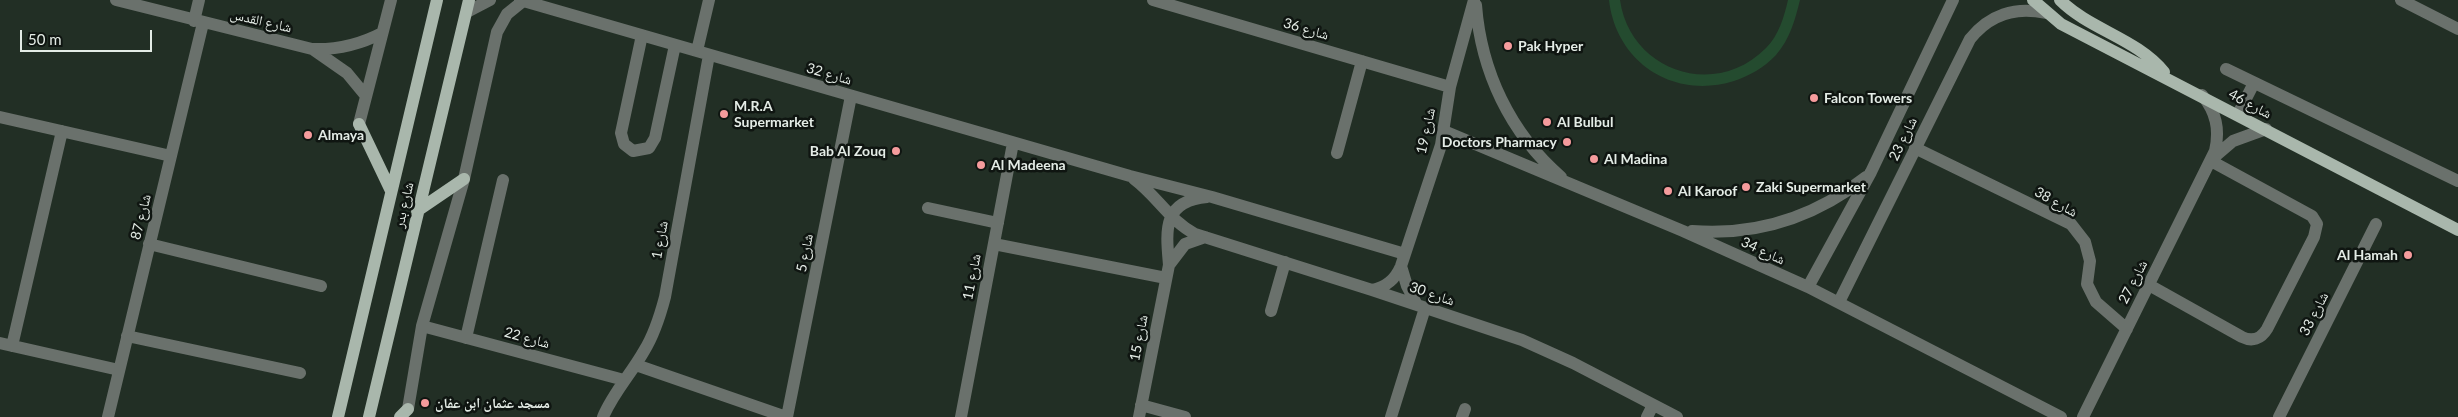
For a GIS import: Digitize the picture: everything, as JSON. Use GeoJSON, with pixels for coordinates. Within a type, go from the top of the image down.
{"type":"FeatureCollection","features":[{"type":"Feature","properties":{"kind":"main road","name":"شارع بدر"},"geometry":{"type":"LineString","coordinates":[[338,417],[384,215],[437,0]]}},
{"type":"Feature","properties":{"kind":"main road","name":"شارع 46"},"geometry":{"type":"LineString","coordinates":[[2033,0],[2061,24],[2169,78],[2458,230]]}},
{"type":"Feature","properties":{"kind":"main road"},"geometry":{"type":"LineString","coordinates":[[2060,0],[2074,11],[2143,53],[2169,78]]}},
{"type":"Feature","properties":{"kind":"main road","name":"شارع بدر"},"geometry":{"type":"LineString","coordinates":[[369,417],[417,211],[468,6]]}},
{"type":"Feature","properties":{"kind":"main road"},"geometry":{"type":"LineString","coordinates":[[359,124],[391,191]]}},
{"type":"Feature","properties":{"kind":"main road"},"geometry":{"type":"LineString","coordinates":[[417,211],[464,179]]}},
{"type":"Feature","properties":{"kind":"street","name":"شارع القدس"},"geometry":{"type":"LineString","coordinates":[[116,0],[312,49],[325,56],[347,73],[366,96]]}},
{"type":"Feature","properties":{"kind":"street","name":"شارع 87"},"geometry":{"type":"LineString","coordinates":[[108,417],[171,156],[198,22],[199,0]]}},
{"type":"Feature","properties":{"kind":"street"},"geometry":{"type":"LineString","coordinates":[[359,124],[391,0]]}},
{"type":"Feature","properties":{"kind":"street"},"geometry":{"type":"LineString","coordinates":[[468,6],[490,0]]}},
{"type":"Feature","properties":{"kind":"street"},"geometry":{"type":"LineString","coordinates":[[404,413],[422,326],[464,179],[497,32],[507,14],[521,0]]}},
{"type":"Feature","properties":{"kind":"street","name":"شارع 32"},"geometry":{"type":"LineString","coordinates":[[521,0],[1014,143],[1212,197]]}},
{"type":"Feature","properties":{"kind":"street","name":"شارع 1"},"geometry":{"type":"LineString","coordinates":[[602,417],[624,380],[636,365],[653,332],[665,297],[703,53],[709,0]]}},
{"type":"Feature","properties":{"kind":"street","name":"شارع 36"},"geometry":{"type":"LineString","coordinates":[[1153,0],[1450,87]]}},
{"type":"Feature","properties":{"kind":"street"},"geometry":{"type":"LineString","coordinates":[[1475,0],[1477,20],[1488,67],[1507,111],[1534,150],[1568,184]]}},
{"type":"Feature","properties":{"kind":"street","name":"شارع 19"},"geometry":{"type":"LineString","coordinates":[[1372,290],[1387,285],[1398,274],[1444,131],[1450,87],[1475,0]]}},
{"type":"Feature","properties":{"kind":"street","name":"شارع 23"},"geometry":{"type":"LineString","coordinates":[[1808,287],[1871,172],[1953,0]]}},
{"type":"Feature","properties":{"kind":"street"},"geometry":{"type":"LineString","coordinates":[[2401,0],[2458,29]]}},
{"type":"Feature","properties":{"kind":"street","name":"شارع 23"},"geometry":{"type":"LineString","coordinates":[[1839,302],[1965,48],[1976,31],[1992,19],[2013,11],[2024,10],[2046,13]]}},
{"type":"Feature","properties":{"kind":"street","name":"شارع القدس"},"geometry":{"type":"LineString","coordinates":[[312,49],[343,48],[358,44],[382,33]]}},
{"type":"Feature","properties":{"kind":"street"},"geometry":{"type":"LineString","coordinates":[[642,35],[621,133],[624,144],[633,151],[639,152],[649,148],[655,138],[675,45]]}},
{"type":"Feature","properties":{"kind":"street"},"geometry":{"type":"LineString","coordinates":[[1337,153],[1362,61]]}},
{"type":"Feature","properties":{"kind":"street"},"geometry":{"type":"LineString","coordinates":[[2226,69],[2458,181]]}},
{"type":"Feature","properties":{"kind":"street"},"geometry":{"type":"LineString","coordinates":[[2238,114],[2254,83]]}},
{"type":"Feature","properties":{"kind":"street","name":"شارع 5"},"geometry":{"type":"LineString","coordinates":[[787,417],[851,96]]}},
{"type":"Feature","properties":{"kind":"street","name":"شارع 27"},"geometry":{"type":"LineString","coordinates":[[2083,417],[2215,151],[2218,131],[2213,112],[2202,96]]}},
{"type":"Feature","properties":{"kind":"street"},"geometry":{"type":"LineString","coordinates":[[0,117],[171,156]]}},
{"type":"Feature","properties":{"kind":"street","name":"شارع 27"},"geometry":{"type":"LineString","coordinates":[[2211,161],[2233,141],[2266,129]]}},
{"type":"Feature","properties":{"kind":"street"},"geometry":{"type":"LineString","coordinates":[[62,131],[6,344],[119,370]]}},
{"type":"Feature","properties":{"kind":"street","name":"شارع 34"},"geometry":{"type":"LineString","coordinates":[[1444,131],[1683,231],[1808,287],[2061,417]]}},
{"type":"Feature","properties":{"kind":"street","name":"شارع 11"},"geometry":{"type":"LineString","coordinates":[[961,417],[1014,143]]}},
{"type":"Feature","properties":{"kind":"street","name":"شارع 38"},"geometry":{"type":"LineString","coordinates":[[1915,148],[2071,224],[2085,242],[2090,261],[2087,284],[2096,302],[2127,329]]}},
{"type":"Feature","properties":{"kind":"street"},"geometry":{"type":"LineString","coordinates":[[2148,285],[2242,337],[2255,339],[2260,337],[2266,330],[2314,237],[2317,224],[2312,216],[2211,161]]}},
{"type":"Feature","properties":{"kind":"street"},"geometry":{"type":"LineString","coordinates":[[1683,231],[1740,231],[1796,218],[1847,191],[1871,172]]}},
{"type":"Feature","properties":{"kind":"street","name":"شارع 32"},"geometry":{"type":"LineString","coordinates":[[1130,176],[1153,194],[1171,216]]}},
{"type":"Feature","properties":{"kind":"street"},"geometry":{"type":"LineString","coordinates":[[466,338],[503,180]]}},
{"type":"Feature","properties":{"kind":"street"},"geometry":{"type":"LineString","coordinates":[[1171,216],[1185,204],[1212,197],[1402,260],[1407,286],[1421,307],[1391,417]]}},
{"type":"Feature","properties":{"kind":"street"},"geometry":{"type":"LineString","coordinates":[[928,208],[998,223]]}},
{"type":"Feature","properties":{"kind":"street","name":"شارع 30"},"geometry":{"type":"LineString","coordinates":[[1171,216],[1186,229],[1205,237],[1372,290],[1548,351],[1677,417]]}},
{"type":"Feature","properties":{"kind":"street","name":"شارع 15"},"geometry":{"type":"LineString","coordinates":[[1140,411],[1169,265],[1166,232],[1171,216]]}},
{"type":"Feature","properties":{"kind":"street","name":"شارع 33"},"geometry":{"type":"LineString","coordinates":[[2279,417],[2376,224]]}},
{"type":"Feature","properties":{"kind":"street","name":"شارع 15"},"geometry":{"type":"LineString","coordinates":[[1169,265],[1185,244],[1205,237]]}},
{"type":"Feature","properties":{"kind":"street"},"geometry":{"type":"LineString","coordinates":[[149,244],[321,286]]}},
{"type":"Feature","properties":{"kind":"street"},"geometry":{"type":"LineString","coordinates":[[994,244],[1166,278]]}},
{"type":"Feature","properties":{"kind":"street"},"geometry":{"type":"LineString","coordinates":[[1271,311],[1285,262]]}},
{"type":"Feature","properties":{"kind":"street","name":"شارع 22"},"geometry":{"type":"LineString","coordinates":[[422,326],[624,380]]}},
{"type":"Feature","properties":{"kind":"street"},"geometry":{"type":"LineString","coordinates":[[127,336],[300,373]]}},
{"type":"Feature","properties":{"kind":"street"},"geometry":{"type":"LineString","coordinates":[[636,365],[787,417]]}},
{"type":"Feature","properties":{"kind":"street"},"geometry":{"type":"LineString","coordinates":[[1647,417],[1653,405]]}},
{"type":"Feature","properties":{"kind":"street"},"geometry":{"type":"LineString","coordinates":[[1140,411],[1185,417]]}},
{"type":"Feature","properties":{"kind":"green space"},"geometry":{"type":"Polygon","coordinates":[[[1609,0],[1620,0],[1627,25],[1640,45],[1657,60],[1678,70],[1700,74],[1723,72],[1745,64],[1771,43],[1778,32],[1788,0],[1800,0],[1788,36],[1781,49],[1772,59],[1745,77],[1711,86],[1690,85],[1669,80],[1651,71],[1636,58],[1623,41],[1614,22],[1609,0]]]}},
{"type":"Feature","properties":{"kind":"place","name":"Pak Hyper"},"geometry":{"type":"Point","coordinates":[1508,46]}},
{"type":"Feature","properties":{"kind":"place","name":"Falcon Towers"},"geometry":{"type":"Point","coordinates":[1814,98]}},
{"type":"Feature","properties":{"kind":"place","name":"M.R.A Supermarket"},"geometry":{"type":"Point","coordinates":[724,114]}},
{"type":"Feature","properties":{"kind":"place","name":"Al Bulbul"},"geometry":{"type":"Point","coordinates":[1547,122]}},
{"type":"Feature","properties":{"kind":"place","name":"Almaya"},"geometry":{"type":"Point","coordinates":[308,135]}},
{"type":"Feature","properties":{"kind":"place","name":"Doctors Pharmacy"},"geometry":{"type":"Point","coordinates":[1567,142]}},
{"type":"Feature","properties":{"kind":"place","name":"Bab Al Zouq"},"geometry":{"type":"Point","coordinates":[896,151]}},
{"type":"Feature","properties":{"kind":"place","name":"Al Madina"},"geometry":{"type":"Point","coordinates":[1594,159]}},
{"type":"Feature","properties":{"kind":"place","name":"Al Madeena"},"geometry":{"type":"Point","coordinates":[981,165]}},
{"type":"Feature","properties":{"kind":"place","name":"Zaki Supermarket"},"geometry":{"type":"Point","coordinates":[1746,187]}},
{"type":"Feature","properties":{"kind":"place","name":"Al Karoof"},"geometry":{"type":"Point","coordinates":[1668,191]}},
{"type":"Feature","properties":{"kind":"place","name":"Al Hamah"},"geometry":{"type":"Point","coordinates":[2408,255]}},
{"type":"Feature","properties":{"kind":"place","name":"مسجد عثمان ابن عفان"},"geometry":{"type":"Point","coordinates":[425,403]}}]}
